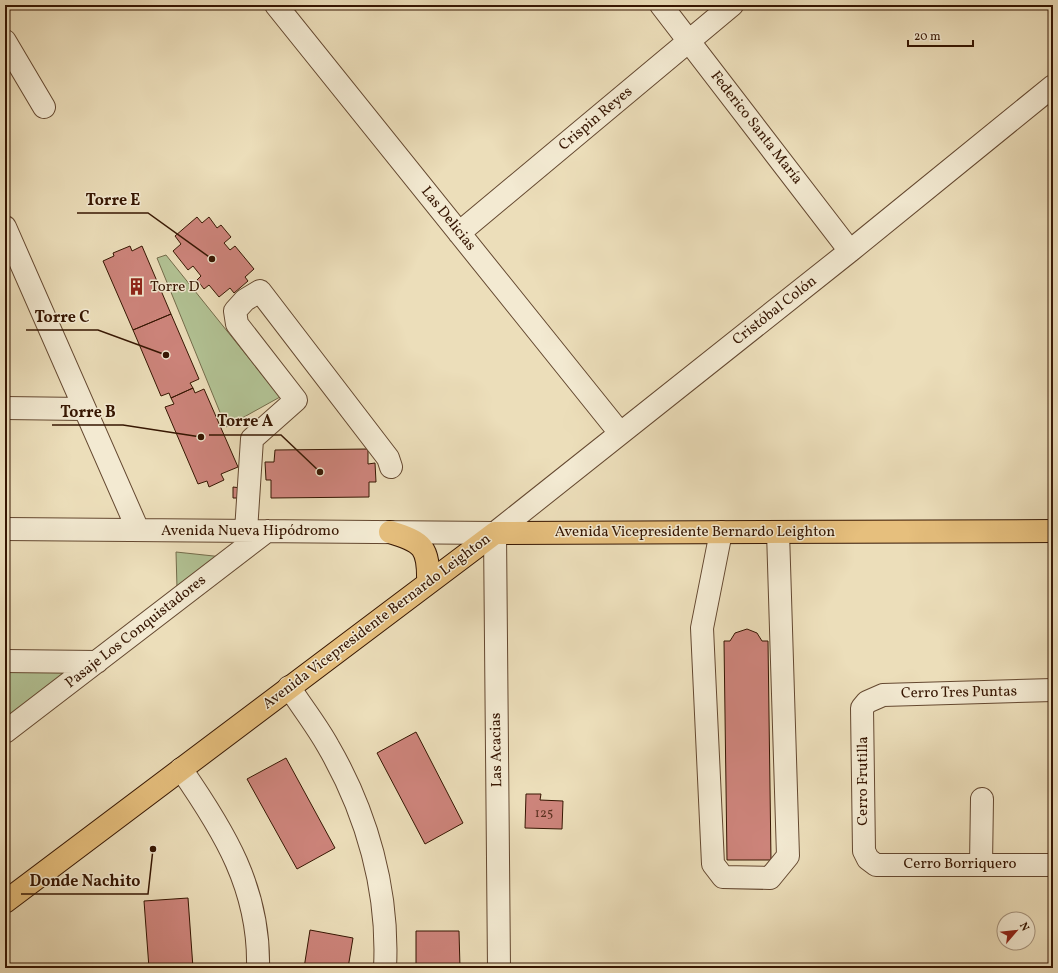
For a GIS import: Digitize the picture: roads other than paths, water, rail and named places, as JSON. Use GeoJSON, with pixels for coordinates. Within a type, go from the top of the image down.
{"type":"FeatureCollection","features":[{"type":"Feature","properties":{"kind":"main road","name":"Avenida Vicepresidente Bernardo Leighton"},"geometry":{"type":"LineString","coordinates":[[5,902],[495,532],[1053,531]]}},
{"type":"Feature","properties":{"kind":"main road"},"geometry":{"type":"LineString","coordinates":[[390,532],[413,539],[419,544],[429,564],[428,583]]}},
{"type":"Feature","properties":{"kind":"street","name":"Las Delicias"},"geometry":{"type":"LineString","coordinates":[[276,5],[620,433]]}},
{"type":"Feature","properties":{"kind":"street","name":"Federico Santa María"},"geometry":{"type":"LineString","coordinates":[[661,5],[850,251]]}},
{"type":"Feature","properties":{"kind":"street","name":"Crispin Reyes"},"geometry":{"type":"LineString","coordinates":[[459,233],[732,5]]}},
{"type":"Feature","properties":{"kind":"street"},"geometry":{"type":"LineString","coordinates":[[5,41],[44,107]]}},
{"type":"Feature","properties":{"kind":"street","name":"Cristóbal Colón"},"geometry":{"type":"LineString","coordinates":[[495,532],[850,251],[1053,86]]}},
{"type":"Feature","properties":{"kind":"street"},"geometry":{"type":"LineString","coordinates":[[5,227],[83,409],[138,530]]}},
{"type":"Feature","properties":{"kind":"street"},"geometry":{"type":"LineString","coordinates":[[256,531],[252,439],[296,400],[237,324],[235,311],[246,300],[260,291],[388,458],[391,466]]}},
{"type":"Feature","properties":{"kind":"street"},"geometry":{"type":"LineString","coordinates":[[5,408],[83,409]]}},
{"type":"Feature","properties":{"kind":"street","name":"Avenida Nueva Hipódromo"},"geometry":{"type":"LineString","coordinates":[[5,529],[495,532]]}},
{"type":"Feature","properties":{"kind":"street","name":"Pasaje Los Conquistadores"},"geometry":{"type":"LineString","coordinates":[[5,732],[97,662],[256,531]]}},
{"type":"Feature","properties":{"kind":"street","name":"Las Acacias"},"geometry":{"type":"LineString","coordinates":[[495,532],[499,968]]}},
{"type":"Feature","properties":{"kind":"street"},"geometry":{"type":"LineString","coordinates":[[721,532],[702,628],[713,864],[723,877],[770,878],[788,856],[778,532]]}},
{"type":"Feature","properties":{"kind":"street"},"geometry":{"type":"LineString","coordinates":[[5,661],[97,662]]}},
{"type":"Feature","properties":{"kind":"street"},"geometry":{"type":"LineString","coordinates":[[289,687],[328,745],[357,805],[368,836],[382,901],[385,932],[385,968]]}},
{"type":"Feature","properties":{"kind":"street","name":"Cerro Tres Puntas"},"geometry":{"type":"LineString","coordinates":[[867,702],[883,695],[892,694],[1053,690]]}},
{"type":"Feature","properties":{"kind":"street","name":"Cerro Frutilla"},"geometry":{"type":"LineString","coordinates":[[867,702],[862,708],[864,851],[868,859]]}},
{"type":"Feature","properties":{"kind":"street"},"geometry":{"type":"LineString","coordinates":[[181,769],[218,823],[232,849],[243,877],[251,905],[256,935],[258,968]]}},
{"type":"Feature","properties":{"kind":"street"},"geometry":{"type":"LineString","coordinates":[[981,864],[982,799]]}},
{"type":"Feature","properties":{"kind":"street","name":"Cerro Borriquero"},"geometry":{"type":"LineString","coordinates":[[868,859],[876,865],[1053,865]]}},
{"type":"Feature","properties":{"kind":"place","name":"Torre E"},"geometry":{"type":"Point","coordinates":[212,259]}},
{"type":"Feature","properties":{"kind":"place","name":"Torre D"},"geometry":{"type":"Point","coordinates":[137,287]}},
{"type":"Feature","properties":{"kind":"place","name":"Torre C"},"geometry":{"type":"Point","coordinates":[166,355]}},
{"type":"Feature","properties":{"kind":"place","name":"Torre B"},"geometry":{"type":"Point","coordinates":[201,437]}},
{"type":"Feature","properties":{"kind":"place","name":"Torre A"},"geometry":{"type":"Point","coordinates":[320,472]}},
{"type":"Feature","properties":{"kind":"place","name":"Donde Nachito"},"geometry":{"type":"Point","coordinates":[153,849]}}]}
